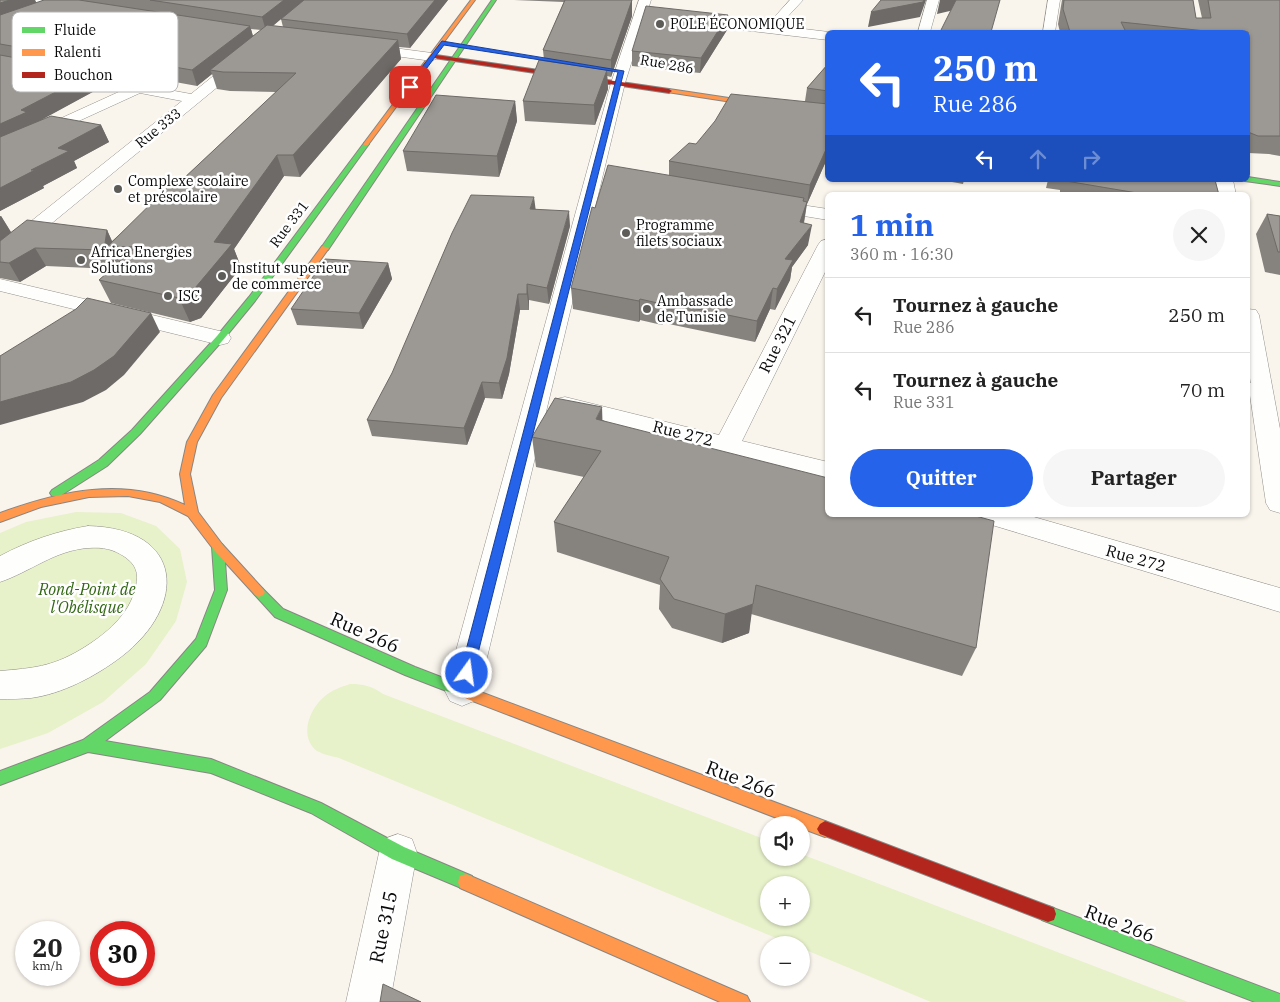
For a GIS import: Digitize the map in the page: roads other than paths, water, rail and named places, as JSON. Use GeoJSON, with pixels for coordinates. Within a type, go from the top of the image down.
{"type":"FeatureCollection","features":[{"type":"Feature","properties":{"kind":"main road","name":"Rue 331"},"geometry":{"type":"LineString","coordinates":[[40,503],[104,463],[136,432],[220,338],[473,0]]}},
{"type":"Feature","properties":{"kind":"main road"},"geometry":{"type":"LineString","coordinates":[[192,513],[185,474],[192,442],[217,398],[306,276],[453,60],[467,46],[494,0]]}},
{"type":"Feature","properties":{"kind":"main road"},"geometry":{"type":"LineString","coordinates":[[442,43],[467,46]]}},
{"type":"Feature","properties":{"kind":"main road"},"geometry":{"type":"LineString","coordinates":[[432,56],[453,60],[620,74],[825,114]]}},
{"type":"Feature","properties":{"kind":"main road","name":"Rue 286"},"geometry":{"type":"LineString","coordinates":[[648,76],[720,90],[825,105]]}},
{"type":"Feature","properties":{"kind":"main road"},"geometry":{"type":"LineString","coordinates":[[1250,179],[1280,184]]}},
{"type":"Feature","properties":{"kind":"main road"},"geometry":{"type":"LineString","coordinates":[[0,518],[40,503],[88,493],[128,492],[163,499],[192,513],[218,547],[221,590],[201,642],[155,696],[88,745],[0,778]]}},
{"type":"Feature","properties":{"kind":"main road"},"geometry":{"type":"LineString","coordinates":[[0,510],[12,514]]}},
{"type":"Feature","properties":{"kind":"main road","name":"Rue 266"},"geometry":{"type":"LineString","coordinates":[[218,547],[279,613],[410,671],[1278,1002]]}},
{"type":"Feature","properties":{"kind":"main road"},"geometry":{"type":"LineString","coordinates":[[88,745],[211,766],[316,808],[398,853],[742,1002]]}},
{"type":"Feature","properties":{"kind":"street"},"geometry":{"type":"LineString","coordinates":[[32,0],[88,9]]}},
{"type":"Feature","properties":{"kind":"street"},"geometry":{"type":"LineString","coordinates":[[39,12],[72,0]]}},
{"type":"Feature","properties":{"kind":"street"},"geometry":{"type":"LineString","coordinates":[[462,691],[537,398],[604,176],[620,74],[644,14],[645,0]]}},
{"type":"Feature","properties":{"kind":"street"},"geometry":{"type":"LineString","coordinates":[[770,29],[797,0]]}},
{"type":"Feature","properties":{"kind":"street"},"geometry":{"type":"LineString","coordinates":[[925,30],[933,0]]}},
{"type":"Feature","properties":{"kind":"street"},"geometry":{"type":"LineString","coordinates":[[1049,30],[1054,0]]}},
{"type":"Feature","properties":{"kind":"street"},"geometry":{"type":"LineString","coordinates":[[677,18],[825,36]]}},
{"type":"Feature","properties":{"kind":"street"},"geometry":{"type":"LineString","coordinates":[[346,46],[432,56]]}},
{"type":"Feature","properties":{"kind":"street","name":"Rue 333"},"geometry":{"type":"LineString","coordinates":[[0,256],[255,49]]}},
{"type":"Feature","properties":{"kind":"street"},"geometry":{"type":"LineString","coordinates":[[0,79],[12,74]]}},
{"type":"Feature","properties":{"kind":"street"},"geometry":{"type":"LineString","coordinates":[[0,152],[131,92]]}},
{"type":"Feature","properties":{"kind":"street"},"geometry":{"type":"LineString","coordinates":[[159,92],[193,99]]}},
{"type":"Feature","properties":{"kind":"street"},"geometry":{"type":"LineString","coordinates":[[750,202],[825,214]]}},
{"type":"Feature","properties":{"kind":"street"},"geometry":{"type":"LineString","coordinates":[[0,234],[20,240]]}},
{"type":"Feature","properties":{"kind":"street","name":"Rue 321"},"geometry":{"type":"LineString","coordinates":[[727,444],[825,251]]}},
{"type":"Feature","properties":{"kind":"street"},"geometry":{"type":"LineString","coordinates":[[0,285],[220,338]]}},
{"type":"Feature","properties":{"kind":"street"},"geometry":{"type":"LineString","coordinates":[[1250,327],[1280,503]]}},
{"type":"Feature","properties":{"kind":"street","name":"Rue 272"},"geometry":{"type":"LineString","coordinates":[[537,398],[825,469]]}},
{"type":"Feature","properties":{"kind":"street","name":"Rue 272"},"geometry":{"type":"LineString","coordinates":[[999,517],[1280,600]]}},
{"type":"Feature","properties":{"kind":"street"},"geometry":{"type":"LineString","coordinates":[[0,570],[28,554],[57,543],[86,538],[103,538],[133,546],[147,559],[153,576],[148,601],[132,626],[105,651],[71,671],[33,683],[0,685]]}},
{"type":"Feature","properties":{"kind":"street","name":"Rue 315"},"geometry":{"type":"LineString","coordinates":[[368,1002],[398,853]]}},
{"type":"Feature","properties":{"kind":"place","name":"POLE ÉCONOMIQUE"},"geometry":{"type":"Point","coordinates":[660,24]}},
{"type":"Feature","properties":{"kind":"place","name":"Complexe scolaire et préscolaire"},"geometry":{"type":"Point","coordinates":[118,189]}},
{"type":"Feature","properties":{"kind":"place","name":"Programme filets sociaux"},"geometry":{"type":"Point","coordinates":[626,233]}},
{"type":"Feature","properties":{"kind":"place","name":"Africa Energies Solutions"},"geometry":{"type":"Point","coordinates":[81,260]}},
{"type":"Feature","properties":{"kind":"place","name":"Institut superieur de commerce"},"geometry":{"type":"Point","coordinates":[222,276]}},
{"type":"Feature","properties":{"kind":"place","name":"ISC"},"geometry":{"type":"Point","coordinates":[168,296]}},
{"type":"Feature","properties":{"kind":"place","name":"Ambassade de Tunisie"},"geometry":{"type":"Point","coordinates":[647,309]}},
{"type":"Feature","properties":{"kind":"park label","name":"Rond-Point de l'Obélisque"},"geometry":{"type":"Point","coordinates":[87,598]}}]}
